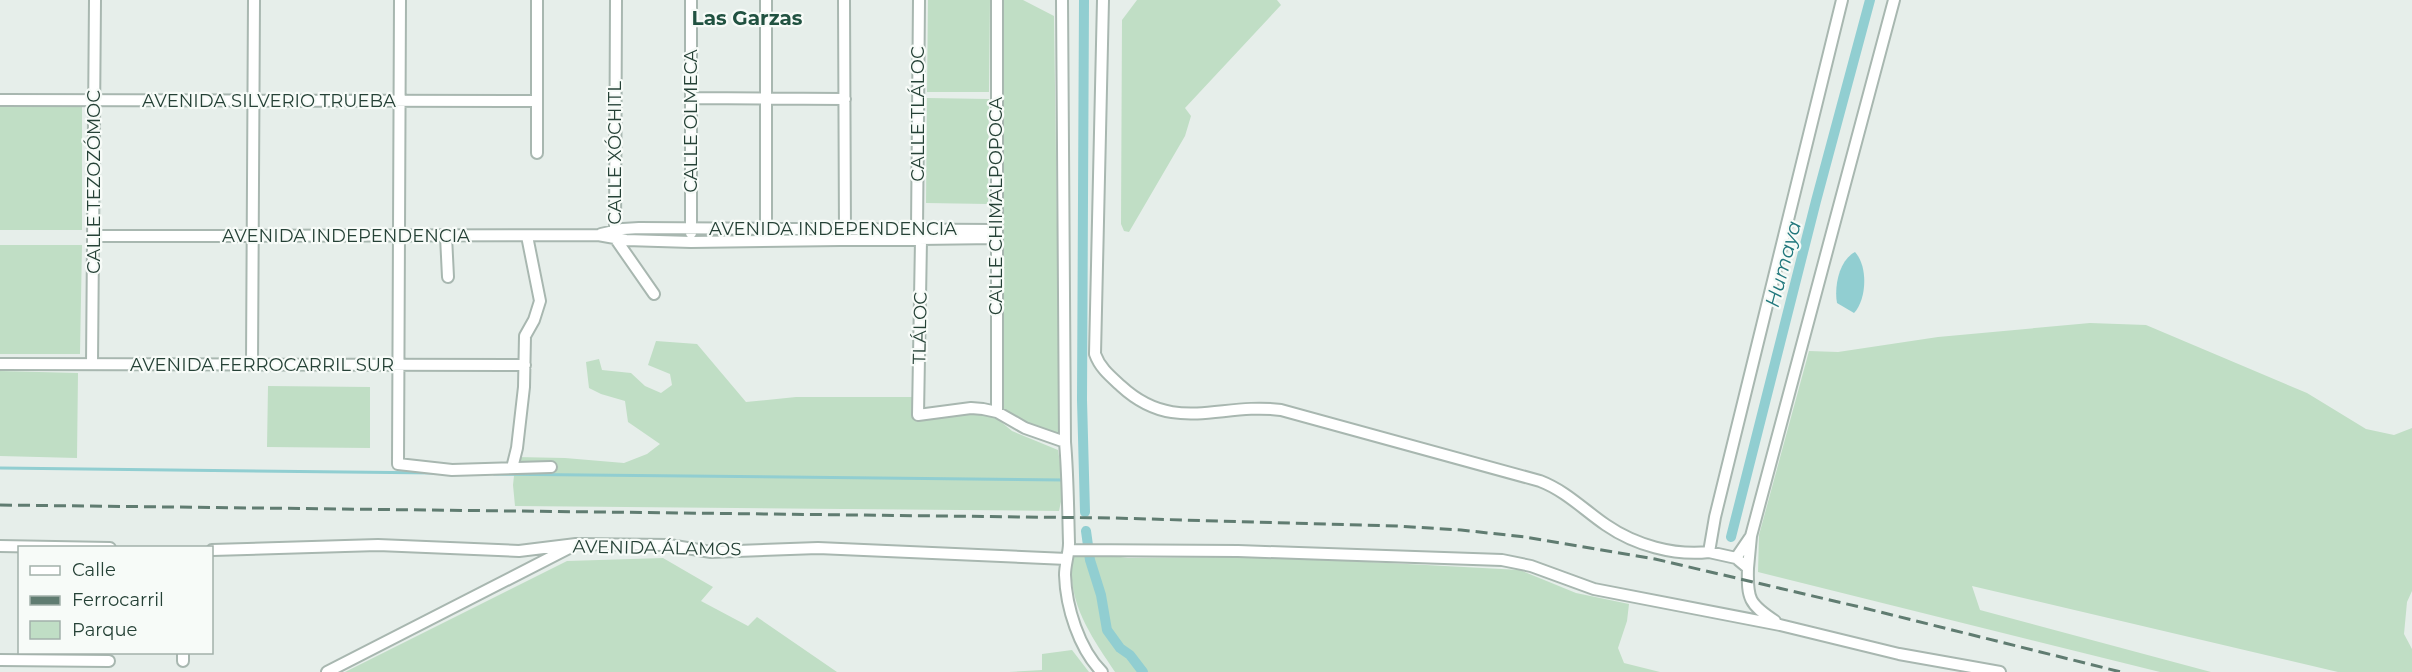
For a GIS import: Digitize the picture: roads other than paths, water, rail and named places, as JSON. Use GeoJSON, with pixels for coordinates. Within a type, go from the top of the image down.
{"type":"FeatureCollection","features":[{"type":"Feature","properties":{"kind":"street","name":"CALLE TEZOZÓMOC"},"geometry":{"type":"LineString","coordinates":[[92,364],[95,0]]}},
{"type":"Feature","properties":{"kind":"street"},"geometry":{"type":"LineString","coordinates":[[252,364],[254,0]]}},
{"type":"Feature","properties":{"kind":"street"},"geometry":{"type":"LineString","coordinates":[[400,0],[398,464],[452,470],[550,467]]}},
{"type":"Feature","properties":{"kind":"street"},"geometry":{"type":"LineString","coordinates":[[537,0],[537,153]]}},
{"type":"Feature","properties":{"kind":"street","name":"CALLE XÓCHITL"},"geometry":{"type":"LineString","coordinates":[[616,0],[615,234],[654,294]]}},
{"type":"Feature","properties":{"kind":"street","name":"CALLE OLMECA"},"geometry":{"type":"LineString","coordinates":[[691,0],[691,242]]}},
{"type":"Feature","properties":{"kind":"street"},"geometry":{"type":"LineString","coordinates":[[766,0],[766,228]]}},
{"type":"Feature","properties":{"kind":"street"},"geometry":{"type":"LineString","coordinates":[[844,0],[845,241]]}},
{"type":"Feature","properties":{"kind":"street","name":"CALLE TLÁLOC"},"geometry":{"type":"LineString","coordinates":[[918,229],[919,0]]}},
{"type":"Feature","properties":{"kind":"street","name":"CALLE CHIMALPOPOCA"},"geometry":{"type":"LineString","coordinates":[[997,0],[997,412]]}},
{"type":"Feature","properties":{"kind":"street"},"geometry":{"type":"LineString","coordinates":[[1062,0],[1065,442],[1068,477],[1068,554],[1065,574],[1069,600],[1079,636],[1094,664],[1102,672]]}},
{"type":"Feature","properties":{"kind":"street"},"geometry":{"type":"LineString","coordinates":[[1103,0],[1095,354],[1098,363],[1126,390],[1141,402],[1163,412],[1183,415],[1251,408],[1281,410],[1540,481],[1567,494],[1606,525],[1635,541],[1687,554],[1709,552],[1736,558],[1748,568]]}},
{"type":"Feature","properties":{"kind":"street"},"geometry":{"type":"LineString","coordinates":[[1709,552],[1718,506],[1842,0]]}},
{"type":"Feature","properties":{"kind":"street"},"geometry":{"type":"LineString","coordinates":[[1780,625],[1755,609],[1750,601],[1748,568],[1751,536],[1894,0]]}},
{"type":"Feature","properties":{"kind":"street"},"geometry":{"type":"LineString","coordinates":[[691,98],[845,99]]}},
{"type":"Feature","properties":{"kind":"street","name":"AVENIDA SILVERIO TRUEBA"},"geometry":{"type":"LineString","coordinates":[[0,100],[537,101]]}},
{"type":"Feature","properties":{"kind":"street","name":"AVENIDA INDEPENDENCIA"},"geometry":{"type":"LineString","coordinates":[[93,236],[528,236],[598,235],[691,228],[918,229],[996,234]]}},
{"type":"Feature","properties":{"kind":"street","name":"AVENIDA INDEPENDENCIA"},"geometry":{"type":"LineString","coordinates":[[615,234],[691,242],[921,240],[996,234]]}},
{"type":"Feature","properties":{"kind":"street"},"geometry":{"type":"LineString","coordinates":[[446,236],[448,277]]}},
{"type":"Feature","properties":{"kind":"street"},"geometry":{"type":"LineString","coordinates":[[512,468],[517,448],[525,365],[525,336],[534,320],[540,301],[528,236]]}},
{"type":"Feature","properties":{"kind":"street","name":"TLÁLOC"},"geometry":{"type":"LineString","coordinates":[[921,240],[918,415],[941,414],[971,408],[997,412]]}},
{"type":"Feature","properties":{"kind":"street","name":"AVENIDA FERROCARRIL SUR"},"geometry":{"type":"LineString","coordinates":[[0,364],[525,365]]}},
{"type":"Feature","properties":{"kind":"street"},"geometry":{"type":"LineString","coordinates":[[997,412],[1025,428],[1065,442]]}},
{"type":"Feature","properties":{"kind":"street"},"geometry":{"type":"LineString","coordinates":[[1736,558],[1751,536]]}},
{"type":"Feature","properties":{"kind":"street"},"geometry":{"type":"LineString","coordinates":[[327,672],[576,544]]}},
{"type":"Feature","properties":{"kind":"street","name":"AVENIDA ÁLAMOS"},"geometry":{"type":"LineString","coordinates":[[213,550],[378,545],[519,551],[576,544],[669,545],[711,552],[818,548],[1068,554],[1227,551],[1502,560],[1531,566],[1594,589],[1780,625],[1899,654],[2000,672]]}},
{"type":"Feature","properties":{"kind":"street"},"geometry":{"type":"LineString","coordinates":[[0,546],[18,547]]}},
{"type":"Feature","properties":{"kind":"street"},"geometry":{"type":"LineString","coordinates":[[0,660],[85,657],[109,661]]}},
{"type":"Feature","properties":{"kind":"street"},"geometry":{"type":"LineString","coordinates":[[25,658],[35,672]]}},
{"type":"Feature","properties":{"kind":"water"},"geometry":{"type":"Polygon","coordinates":[[[1855,252],[1862,265],[1864,282],[1861,300],[1854,313],[1837,303],[1836,289],[1841,267],[1855,252]]]}},
{"type":"Feature","properties":{"kind":"waterway"},"geometry":{"type":"LineString","coordinates":[[1084,0],[1082,400],[1085,512]]}},
{"type":"Feature","properties":{"kind":"waterway","name":"Humaya"},"geometry":{"type":"LineString","coordinates":[[1731,537],[1816,201],[1870,0]]}},
{"type":"Feature","properties":{"kind":"waterway"},"geometry":{"type":"LineString","coordinates":[[0,468],[436,473]]}},
{"type":"Feature","properties":{"kind":"waterway"},"geometry":{"type":"LineString","coordinates":[[494,474],[1064,480]]}},
{"type":"Feature","properties":{"kind":"waterway"},"geometry":{"type":"LineString","coordinates":[[1086,531],[1090,560],[1101,595],[1107,630],[1120,648],[1130,655],[1143,672]]}},
{"type":"Feature","properties":{"kind":"railway"},"geometry":{"type":"LineString","coordinates":[[0,505],[1112,518],[1461,530],[1525,537],[1655,559],[2121,672]]}},
{"type":"Feature","properties":{"kind":"district","name":"Las Garzas"},"geometry":{"type":"Point","coordinates":[747,18]}}]}
